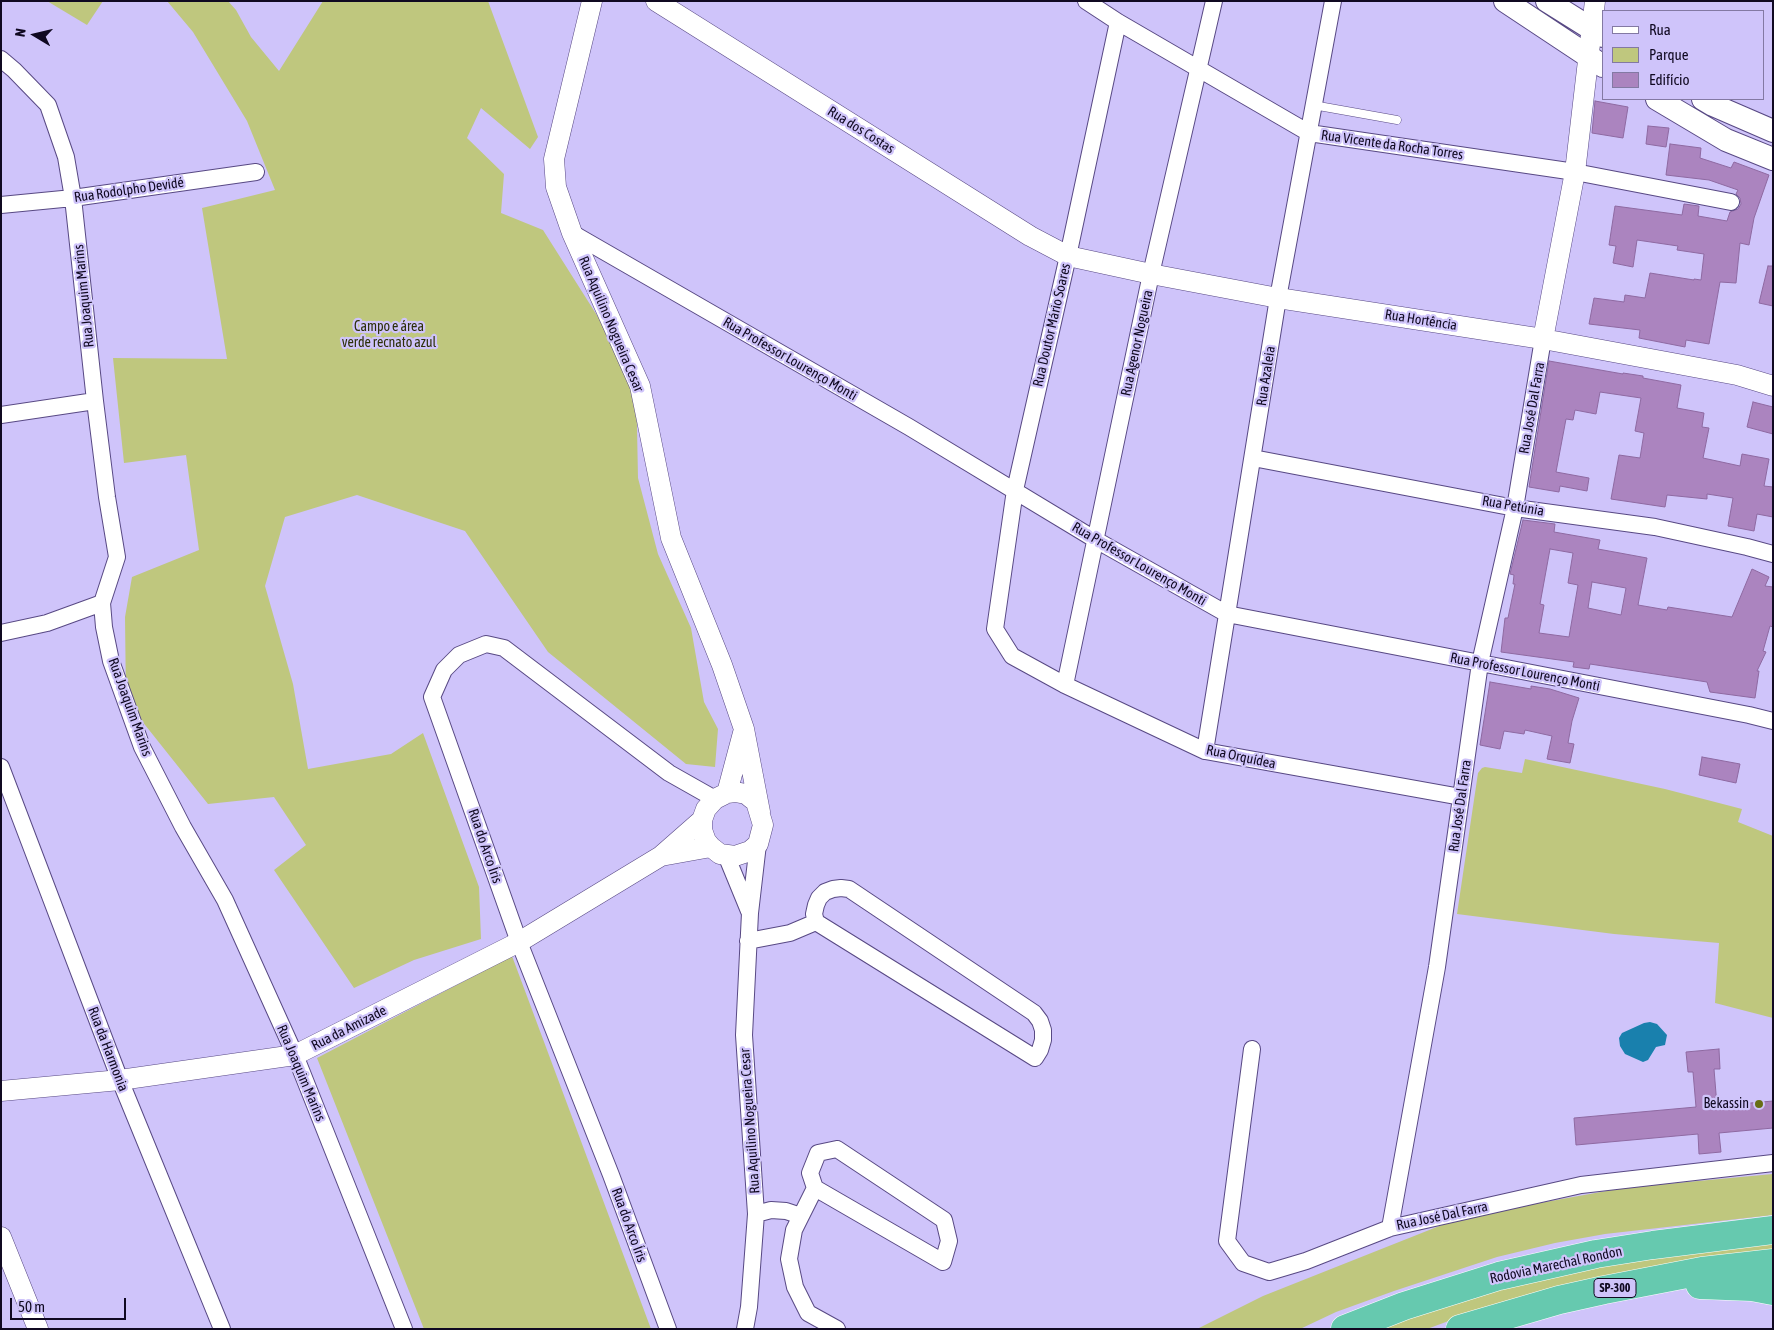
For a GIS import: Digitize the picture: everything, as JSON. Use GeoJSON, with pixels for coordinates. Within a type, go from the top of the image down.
{"type":"FeatureCollection","features":[{"type":"Feature","properties":{"kind":"highway","name":"Rodovia Marechal Rondon"},"geometry":{"type":"LineString","coordinates":[[1345,1329],[1458,1288],[1518,1272],[1624,1250],[1773,1230]]}},
{"type":"Feature","properties":{"kind":"highway","name":"SP-300"},"geometry":{"type":"LineString","coordinates":[[1460,1329],[1540,1305],[1604,1290],[1702,1271],[1773,1263]]}},
{"type":"Feature","properties":{"kind":"highway"},"geometry":{"type":"LineString","coordinates":[[1604,1290],[1720,1285],[1752,1287],[1773,1291]]}},
{"type":"Feature","properties":{"kind":"main road"},"geometry":{"type":"LineString","coordinates":[[1505,1],[1596,62]]}},
{"type":"Feature","properties":{"kind":"main road"},"geometry":{"type":"LineString","coordinates":[[1546,1],[1597,32]]}},
{"type":"Feature","properties":{"kind":"main road"},"geometry":{"type":"LineString","coordinates":[[1658,100],[1726,140],[1773,159]]}},
{"type":"Feature","properties":{"kind":"main road"},"geometry":{"type":"LineString","coordinates":[[1704,100],[1773,131]]}},
{"type":"Feature","properties":{"kind":"street","name":"Rua Aquilino Nogueira Cesar"},"geometry":{"type":"LineString","coordinates":[[592,1],[554,159],[556,187],[572,233],[640,386],[671,538],[722,666],[744,729],[760,812]]}},
{"type":"Feature","properties":{"kind":"street","name":"Rua dos Costas"},"geometry":{"type":"LineString","coordinates":[[656,1],[1030,236],[1068,256]]}},
{"type":"Feature","properties":{"kind":"street","name":"Rua Vicente da Rocha Torres"},"geometry":{"type":"LineString","coordinates":[[1086,1],[1118,22],[1309,133],[1575,172],[1731,202]]}},
{"type":"Feature","properties":{"kind":"street","name":"Rua Agenor Nogueira"},"geometry":{"type":"LineString","coordinates":[[1065,685],[1151,274],[1214,1]]}},
{"type":"Feature","properties":{"kind":"street","name":"Rua Azaleia"},"geometry":{"type":"LineString","coordinates":[[1205,751],[1254,458],[1278,298],[1333,1]]}},
{"type":"Feature","properties":{"kind":"street","name":"Rua José Dal Farra"},"geometry":{"type":"LineString","coordinates":[[1594,1],[1597,32],[1596,62],[1543,339],[1514,508],[1480,664],[1437,966],[1390,1228],[1581,1185],[1773,1163]]}},
{"type":"Feature","properties":{"kind":"street","name":"Rua Doutor Mário Soares"},"geometry":{"type":"LineString","coordinates":[[995,629],[1015,490],[1118,22]]}},
{"type":"Feature","properties":{"kind":"street","name":"Rua Joaquim Marins"},"geometry":{"type":"LineString","coordinates":[[1,59],[48,105],[66,157],[74,198],[95,401],[107,497],[117,557],[102,604],[104,627],[112,660],[142,747],[183,827],[225,900],[295,1055],[404,1329]]}},
{"type":"Feature","properties":{"kind":"street","name":"Rua Rodolpho Devidé"},"geometry":{"type":"LineString","coordinates":[[1,204],[74,198],[256,172]]}},
{"type":"Feature","properties":{"kind":"street","name":"Rua Professor Lourenço Monti"},"geometry":{"type":"LineString","coordinates":[[572,233],[909,427],[1096,540],[1227,614],[1480,664],[1772,718]]}},
{"type":"Feature","properties":{"kind":"street","name":"Rua Hortência"},"geometry":{"type":"LineString","coordinates":[[1068,256],[1278,298],[1543,339],[1737,375],[1773,386]]}},
{"type":"Feature","properties":{"kind":"street"},"geometry":{"type":"LineString","coordinates":[[1,415],[95,401]]}},
{"type":"Feature","properties":{"kind":"street","name":"Rua Petúnia"},"geometry":{"type":"LineString","coordinates":[[1254,458],[1514,508],[1655,528],[1773,554]]}},
{"type":"Feature","properties":{"kind":"street"},"geometry":{"type":"LineString","coordinates":[[1,633],[47,623],[102,604]]}},
{"type":"Feature","properties":{"kind":"street","name":"Rua Orquídea"},"geometry":{"type":"LineString","coordinates":[[995,629],[1012,656],[1065,685],[1205,751],[1461,797]]}},
{"type":"Feature","properties":{"kind":"street","name":"Rua do Arco Íris"},"geometry":{"type":"LineString","coordinates":[[668,1329],[611,1175],[518,942],[432,697],[444,670],[460,655],[486,644],[504,648],[669,773],[721,796]]}},
{"type":"Feature","properties":{"kind":"street"},"geometry":{"type":"LineString","coordinates":[[721,796],[744,729]]}},
{"type":"Feature","properties":{"kind":"street","name":"Rua da Harmonia"},"geometry":{"type":"LineString","coordinates":[[1,767],[120,1080],[222,1329]]}},
{"type":"Feature","properties":{"kind":"street"},"geometry":{"type":"LineString","coordinates":[[735,792],[746,794],[756,802],[760,812],[763,825],[758,844],[750,851],[740,855],[718,851],[706,841],[702,830],[702,820],[706,809],[721,796],[735,792]]}},
{"type":"Feature","properties":{"kind":"street","name":"Rua da Amizade"},"geometry":{"type":"LineString","coordinates":[[1,1091],[120,1080],[295,1055],[518,942],[661,856],[702,820]]}},
{"type":"Feature","properties":{"kind":"street","name":"Rua Aquilino Nogueira Cesar"},"geometry":{"type":"LineString","coordinates":[[745,1329],[749,1307],[756,1214],[744,1035],[750,913],[758,844]]}},
{"type":"Feature","properties":{"kind":"street","name":"Rua Aquilino Nogueira Cesar"},"geometry":{"type":"LineString","coordinates":[[718,851],[750,913]]}},
{"type":"Feature","properties":{"kind":"street","name":"Rua da Amizade"},"geometry":{"type":"LineString","coordinates":[[661,856],[718,851]]}},
{"type":"Feature","properties":{"kind":"street"},"geometry":{"type":"LineString","coordinates":[[833,888],[849,889],[1034,1013],[1040,1021],[1043,1030],[1040,1050],[1034,1058],[816,922],[814,914],[819,898],[833,888]]}},
{"type":"Feature","properties":{"kind":"street"},"geometry":{"type":"LineString","coordinates":[[748,941],[790,933],[816,922]]}},
{"type":"Feature","properties":{"kind":"street"},"geometry":{"type":"LineString","coordinates":[[1252,1049],[1227,1241],[1243,1263],[1269,1272],[1306,1261],[1390,1228]]}},
{"type":"Feature","properties":{"kind":"street"},"geometry":{"type":"LineString","coordinates":[[815,1188],[943,1262],[949,1241],[944,1220],[837,1149],[818,1153],[810,1173],[815,1188],[794,1230],[789,1259],[794,1287],[808,1312],[837,1329]]}},
{"type":"Feature","properties":{"kind":"street"},"geometry":{"type":"LineString","coordinates":[[756,1214],[771,1210],[786,1211],[800,1216]]}},
{"type":"Feature","properties":{"kind":"street"},"geometry":{"type":"LineString","coordinates":[[1,1237],[38,1329]]}},
{"type":"Feature","properties":{"kind":"lane"},"geometry":{"type":"LineString","coordinates":[[1313,105],[1397,120]]}},
{"type":"Feature","properties":{"kind":"green space"},"geometry":{"type":"Polygon","coordinates":[[[47,1],[103,1],[87,25],[47,1]]]}},
{"type":"Feature","properties":{"kind":"green space","name":"Campo e área verde recnato azul"},"geometry":{"type":"Polygon","coordinates":[[[167,1],[228,1],[236,10],[251,37],[279,71],[323,1],[488,1],[538,137],[530,149],[481,108],[467,138],[504,174],[501,213],[543,230],[636,377],[638,478],[658,554],[691,628],[704,702],[718,729],[715,767],[686,764],[548,652],[465,531],[357,495],[285,517],[265,586],[293,684],[308,769],[391,754],[423,733],[479,887],[481,939],[414,960],[354,988],[274,870],[306,845],[274,797],[208,804],[126,701],[125,617],[132,577],[199,550],[186,455],[124,463],[113,358],[227,359],[202,208],[275,190],[247,121],[193,32],[167,1]]]}},
{"type":"Feature","properties":{"kind":"green space"},"geometry":{"type":"Polygon","coordinates":[[[1525,759],[1665,789],[1742,809],[1738,822],[1773,836],[1773,1018],[1715,1003],[1719,943],[1614,934],[1457,914],[1478,773],[1485,767],[1522,773],[1525,759]]]}},
{"type":"Feature","properties":{"kind":"green space"},"geometry":{"type":"Polygon","coordinates":[[[512,956],[651,1329],[424,1329],[317,1058],[512,956]]]}},
{"type":"Feature","properties":{"kind":"green space"},"geometry":{"type":"Polygon","coordinates":[[[1773,1174],[1773,1215],[1605,1234],[1555,1243],[1497,1257],[1394,1291],[1336,1312],[1300,1329],[1197,1329],[1263,1296],[1462,1217],[1623,1188],[1773,1174]]]}},
{"type":"Feature","properties":{"kind":"green space"},"geometry":{"type":"Polygon","coordinates":[[[1773,1241],[1773,1254],[1454,1319],[1427,1329],[1368,1329],[1529,1278],[1773,1241]]]}},
{"type":"Feature","properties":{"kind":"water"},"geometry":{"type":"Polygon","coordinates":[[[1650,1022],[1657,1024],[1667,1035],[1665,1045],[1656,1047],[1648,1060],[1643,1062],[1625,1054],[1620,1046],[1619,1038],[1622,1033],[1650,1022]]]}},
{"type":"Feature","properties":{"kind":"building"},"geometry":{"type":"Polygon","coordinates":[[[1595,101],[1628,107],[1623,138],[1592,133],[1595,101]]]}},
{"type":"Feature","properties":{"kind":"building"},"geometry":{"type":"Polygon","coordinates":[[[1648,126],[1669,128],[1666,147],[1646,144],[1648,126]]]}},
{"type":"Feature","properties":{"kind":"building"},"geometry":{"type":"Polygon","coordinates":[[[1670,144],[1701,148],[1700,158],[1731,168],[1734,162],[1769,175],[1754,218],[1749,245],[1740,243],[1736,283],[1720,282],[1709,344],[1686,340],[1685,347],[1639,338],[1640,330],[1589,324],[1594,298],[1624,302],[1625,295],[1645,298],[1650,273],[1701,280],[1704,254],[1677,250],[1678,246],[1637,240],[1633,267],[1613,263],[1616,246],[1609,245],[1615,206],[1682,215],[1684,204],[1699,206],[1698,216],[1727,221],[1730,212],[1738,209],[1741,204],[1740,198],[1736,194],[1738,190],[1709,180],[1666,175],[1670,144]]]}},
{"type":"Feature","properties":{"kind":"building"},"geometry":{"type":"Polygon","coordinates":[[[1768,266],[1773,266],[1773,306],[1759,303],[1768,266]]]}},
{"type":"Feature","properties":{"kind":"building"},"geometry":{"type":"Polygon","coordinates":[[[1549,361],[1643,376],[1643,378],[1681,385],[1677,408],[1704,413],[1702,427],[1709,428],[1703,458],[1740,466],[1742,454],[1769,459],[1764,486],[1773,487],[1773,517],[1757,514],[1754,531],[1728,526],[1733,498],[1707,494],[1707,499],[1667,495],[1665,507],[1611,499],[1619,455],[1640,458],[1644,433],[1635,431],[1641,398],[1600,392],[1596,414],[1575,410],[1573,420],[1566,419],[1556,472],[1589,478],[1587,491],[1560,486],[1559,492],[1529,487],[1549,361]]]}},
{"type":"Feature","properties":{"kind":"building"},"geometry":{"type":"Polygon","coordinates":[[[1753,402],[1773,407],[1773,434],[1747,427],[1753,402]]]}},
{"type":"Feature","properties":{"kind":"building"},"geometry":{"type":"Polygon","coordinates":[[[1523,520],[1555,524],[1554,532],[1600,540],[1598,549],[1647,558],[1638,605],[1667,610],[1668,607],[1732,617],[1752,569],[1769,577],[1765,586],[1773,587],[1773,627],[1770,626],[1763,651],[1766,652],[1757,671],[1759,671],[1755,698],[1710,692],[1707,682],[1590,664],[1589,669],[1573,667],[1574,662],[1501,652],[1505,618],[1508,618],[1515,584],[1513,584],[1514,575],[1510,574],[1523,520]],[[1550,549],[1540,604],[1544,605],[1539,633],[1569,637],[1578,585],[1568,583],[1573,553],[1550,549]],[[1592,582],[1588,608],[1621,615],[1626,588],[1592,582]]]}},
{"type":"Feature","properties":{"kind":"building"},"geometry":{"type":"Polygon","coordinates":[[[1490,682],[1531,689],[1531,686],[1550,689],[1579,698],[1568,743],[1574,744],[1570,763],[1547,759],[1552,736],[1525,730],[1524,734],[1504,731],[1500,749],[1480,745],[1490,682]]]}},
{"type":"Feature","properties":{"kind":"building"},"geometry":{"type":"Polygon","coordinates":[[[1702,757],[1740,764],[1736,783],[1699,775],[1702,757]]]}},
{"type":"Feature","properties":{"kind":"building","name":"Bekassin"},"geometry":{"type":"Polygon","coordinates":[[[1719,1049],[1720,1069],[1714,1069],[1717,1106],[1773,1101],[1773,1128],[1719,1133],[1721,1152],[1699,1154],[1698,1134],[1576,1145],[1574,1118],[1696,1107],[1693,1072],[1688,1072],[1686,1052],[1719,1049]]]}},
{"type":"Feature","properties":{"kind":"place","name":"Bekassin"},"geometry":{"type":"Point","coordinates":[1759,1104]}}]}
